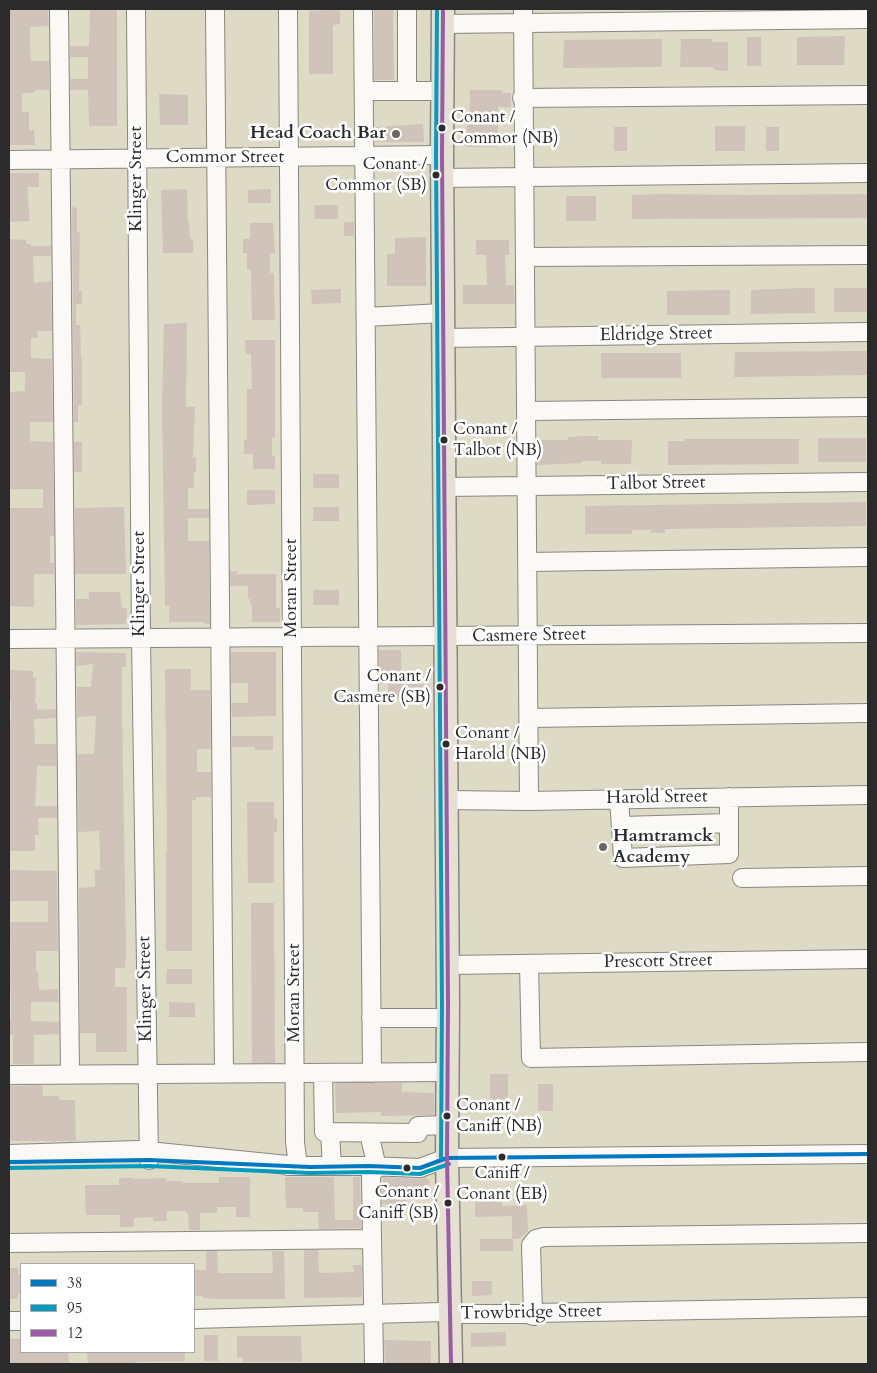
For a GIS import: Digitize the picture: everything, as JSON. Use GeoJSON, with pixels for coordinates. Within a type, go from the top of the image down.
{"type":"FeatureCollection","features":[{"type":"Feature","properties":{"kind":"main road"},"geometry":{"type":"LineString","coordinates":[[443,16],[442,178],[448,965],[447,1158],[451,1364]]}},
{"type":"Feature","properties":{"kind":"street"},"geometry":{"type":"LineString","coordinates":[[59,9],[70,1075]]}},
{"type":"Feature","properties":{"kind":"street","name":"Klinger Street"},"geometry":{"type":"LineString","coordinates":[[136,9],[141,638],[149,1160]]}},
{"type":"Feature","properties":{"kind":"street"},"geometry":{"type":"LineString","coordinates":[[215,9],[224,1074]]}},
{"type":"Feature","properties":{"kind":"street","name":"Moran Street"},"geometry":{"type":"LineString","coordinates":[[288,9],[295,1142],[298,1166]]}},
{"type":"Feature","properties":{"kind":"street"},"geometry":{"type":"LineString","coordinates":[[363,9],[372,1073]]}},
{"type":"Feature","properties":{"kind":"street"},"geometry":{"type":"LineString","coordinates":[[407,9],[408,91]]}},
{"type":"Feature","properties":{"kind":"street"},"geometry":{"type":"LineString","coordinates":[[443,16],[868,19]]}},
{"type":"Feature","properties":{"kind":"street"},"geometry":{"type":"LineString","coordinates":[[523,16],[522,98],[527,411],[529,801]]}},
{"type":"Feature","properties":{"kind":"street"},"geometry":{"type":"LineString","coordinates":[[364,91],[442,91]]}},
{"type":"Feature","properties":{"kind":"street"},"geometry":{"type":"LineString","coordinates":[[522,98],[868,95]]}},
{"type":"Feature","properties":{"kind":"street","name":"Commor Street"},"geometry":{"type":"LineString","coordinates":[[9,160],[442,155]]}},
{"type":"Feature","properties":{"kind":"street"},"geometry":{"type":"LineString","coordinates":[[442,178],[868,173]]}},
{"type":"Feature","properties":{"kind":"street"},"geometry":{"type":"LineString","coordinates":[[525,257],[868,255]]}},
{"type":"Feature","properties":{"kind":"street"},"geometry":{"type":"LineString","coordinates":[[366,317],[443,313]]}},
{"type":"Feature","properties":{"kind":"street","name":"Eldridge Street"},"geometry":{"type":"LineString","coordinates":[[443,338],[868,332]]}},
{"type":"Feature","properties":{"kind":"street"},"geometry":{"type":"LineString","coordinates":[[527,411],[868,407]]}},
{"type":"Feature","properties":{"kind":"street","name":"Talbot Street"},"geometry":{"type":"LineString","coordinates":[[444,487],[868,482]]}},
{"type":"Feature","properties":{"kind":"street"},"geometry":{"type":"LineString","coordinates":[[528,562],[868,557]]}},
{"type":"Feature","properties":{"kind":"street","name":"Casmere Street"},"geometry":{"type":"LineString","coordinates":[[9,639],[868,633]]}},
{"type":"Feature","properties":{"kind":"street"},"geometry":{"type":"LineString","coordinates":[[529,718],[868,713]]}},
{"type":"Feature","properties":{"kind":"street","name":"Harold Street"},"geometry":{"type":"LineString","coordinates":[[446,800],[529,801],[868,795]]}},
{"type":"Feature","properties":{"kind":"street"},"geometry":{"type":"LineString","coordinates":[[620,799],[623,858],[729,854],[729,796]]}},
{"type":"Feature","properties":{"kind":"street"},"geometry":{"type":"LineString","coordinates":[[621,826],[729,823]]}},
{"type":"Feature","properties":{"kind":"street"},"geometry":{"type":"LineString","coordinates":[[742,878],[868,876]]}},
{"type":"Feature","properties":{"kind":"street","name":"Prescott Street"},"geometry":{"type":"LineString","coordinates":[[448,965],[868,959]]}},
{"type":"Feature","properties":{"kind":"street"},"geometry":{"type":"LineString","coordinates":[[529,964],[531,1058],[868,1052]]}},
{"type":"Feature","properties":{"kind":"street"},"geometry":{"type":"LineString","coordinates":[[371,1018],[448,1018]]}},
{"type":"Feature","properties":{"kind":"street"},"geometry":{"type":"LineString","coordinates":[[9,1075],[448,1072]]}},
{"type":"Feature","properties":{"kind":"street"},"geometry":{"type":"LineString","coordinates":[[323,1073],[324,1132],[418,1133],[418,1126],[447,1125]]}},
{"type":"Feature","properties":{"kind":"street"},"geometry":{"type":"LineString","coordinates":[[330,1132],[332,1166]]}},
{"type":"Feature","properties":{"kind":"street"},"geometry":{"type":"LineString","coordinates":[[370,1133],[377,1167],[372,1175],[374,1364]]}},
{"type":"Feature","properties":{"kind":"street"},"geometry":{"type":"LineString","coordinates":[[9,1154],[138,1150],[298,1166]]}},
{"type":"Feature","properties":{"kind":"street"},"geometry":{"type":"LineString","coordinates":[[9,1162],[149,1160],[298,1166],[420,1168],[447,1158],[868,1154]]}},
{"type":"Feature","properties":{"kind":"street"},"geometry":{"type":"LineString","coordinates":[[533,1313],[531,1245],[536,1239],[544,1237],[868,1233]]}},
{"type":"Feature","properties":{"kind":"street"},"geometry":{"type":"LineString","coordinates":[[9,1243],[372,1239]]}},
{"type":"Feature","properties":{"kind":"street","name":"Trowbridge Street"},"geometry":{"type":"LineString","coordinates":[[195,1319],[442,1312],[451,1314],[528,1314],[533,1316],[533,1313],[868,1307]]}},
{"type":"Feature","properties":{"kind":"building"},"geometry":{"type":"Polygon","coordinates":[[[9,9],[48,9],[49,26],[30,27],[30,46],[31,61],[49,61],[49,90],[35,90],[35,93],[22,93],[22,112],[29,112],[29,130],[34,130],[35,145],[9,145],[9,9]]]}},
{"type":"Feature","properties":{"kind":"building"},"geometry":{"type":"Polygon","coordinates":[[[90,9],[116,9],[117,12],[117,126],[89,126],[88,90],[70,90],[70,79],[88,79],[88,57],[70,57],[70,46],[89,46],[90,9]]]}},
{"type":"Feature","properties":{"kind":"building"},"geometry":{"type":"Polygon","coordinates":[[[374,9],[393,9],[394,80],[374,80],[374,9]]]}},
{"type":"Feature","properties":{"kind":"building"},"geometry":{"type":"Polygon","coordinates":[[[340,10],[340,24],[333,25],[333,74],[309,74],[309,11],[340,10]]]}},
{"type":"Feature","properties":{"kind":"building"},"geometry":{"type":"Polygon","coordinates":[[[845,36],[844,65],[797,65],[797,37],[845,36]]]}},
{"type":"Feature","properties":{"kind":"building"},"geometry":{"type":"Polygon","coordinates":[[[747,37],[761,37],[761,66],[747,66],[747,37]]]}},
{"type":"Feature","properties":{"kind":"building"},"geometry":{"type":"Polygon","coordinates":[[[662,39],[662,67],[563,68],[564,40],[662,39]]]}},
{"type":"Feature","properties":{"kind":"building"},"geometry":{"type":"Polygon","coordinates":[[[681,39],[712,39],[712,42],[728,42],[728,71],[714,70],[714,67],[680,67],[681,39]]]}},
{"type":"Feature","properties":{"kind":"building"},"geometry":{"type":"Polygon","coordinates":[[[470,90],[502,90],[502,93],[511,93],[511,107],[498,107],[498,147],[466,147],[470,90]]]}},
{"type":"Feature","properties":{"kind":"building"},"geometry":{"type":"Polygon","coordinates":[[[159,94],[188,95],[188,125],[160,125],[159,94]]]}},
{"type":"Feature","properties":{"kind":"building","name":"Head Coach Bar"},"geometry":{"type":"Polygon","coordinates":[[[423,124],[424,142],[375,142],[375,127],[423,124]]]}},
{"type":"Feature","properties":{"kind":"building"},"geometry":{"type":"Polygon","coordinates":[[[715,126],[745,126],[745,151],[715,151],[715,126]]]}},
{"type":"Feature","properties":{"kind":"building"},"geometry":{"type":"Polygon","coordinates":[[[614,127],[627,127],[627,151],[614,151],[614,127]]]}},
{"type":"Feature","properties":{"kind":"building"},"geometry":{"type":"Polygon","coordinates":[[[766,127],[779,127],[779,151],[766,151],[766,127]]]}},
{"type":"Feature","properties":{"kind":"building"},"geometry":{"type":"Polygon","coordinates":[[[9,173],[39,173],[39,187],[27,187],[30,221],[9,222],[9,173]]]}},
{"type":"Feature","properties":{"kind":"building"},"geometry":{"type":"Polygon","coordinates":[[[187,189],[188,223],[190,239],[193,239],[193,253],[163,253],[161,190],[187,189]]]}},
{"type":"Feature","properties":{"kind":"building"},"geometry":{"type":"Polygon","coordinates":[[[271,189],[271,203],[248,203],[248,190],[271,189]]]}},
{"type":"Feature","properties":{"kind":"building"},"geometry":{"type":"Polygon","coordinates":[[[868,194],[868,218],[632,219],[632,195],[868,194]]]}},
{"type":"Feature","properties":{"kind":"building"},"geometry":{"type":"Polygon","coordinates":[[[566,196],[596,196],[596,221],[566,221],[566,196]]]}},
{"type":"Feature","properties":{"kind":"building"},"geometry":{"type":"Polygon","coordinates":[[[314,205],[338,205],[338,219],[315,219],[314,205]]]}},
{"type":"Feature","properties":{"kind":"building"},"geometry":{"type":"Polygon","coordinates":[[[72,207],[77,208],[77,232],[80,232],[79,291],[82,291],[82,304],[76,304],[76,325],[80,325],[82,358],[82,405],[78,405],[78,422],[74,422],[72,207]]]}},
{"type":"Feature","properties":{"kind":"building"},"geometry":{"type":"Polygon","coordinates":[[[344,222],[354,222],[354,236],[344,236],[344,222]]]}},
{"type":"Feature","properties":{"kind":"building"},"geometry":{"type":"Polygon","coordinates":[[[250,223],[273,223],[275,253],[270,253],[270,273],[274,273],[275,320],[252,320],[251,270],[247,270],[247,253],[243,253],[243,239],[250,239],[250,223]]]}},
{"type":"Feature","properties":{"kind":"building"},"geometry":{"type":"Polygon","coordinates":[[[426,237],[426,286],[387,286],[387,254],[395,254],[395,238],[426,237]]]}},
{"type":"Feature","properties":{"kind":"building"},"geometry":{"type":"Polygon","coordinates":[[[9,239],[26,240],[26,244],[31,244],[31,246],[51,246],[51,256],[33,256],[34,283],[51,281],[52,331],[37,331],[38,338],[31,338],[31,358],[52,359],[53,422],[30,422],[30,441],[53,442],[54,536],[50,536],[50,563],[54,563],[54,574],[34,574],[34,607],[9,606],[9,508],[43,508],[43,489],[9,489],[9,392],[25,391],[25,372],[9,372],[9,239]]]}},
{"type":"Feature","properties":{"kind":"building"},"geometry":{"type":"Polygon","coordinates":[[[476,240],[509,240],[509,255],[505,255],[506,285],[514,285],[515,304],[463,304],[463,285],[487,285],[486,255],[476,255],[476,240]]]}},
{"type":"Feature","properties":{"kind":"building"},"geometry":{"type":"Polygon","coordinates":[[[815,288],[815,313],[751,314],[751,290],[815,288]]]}},
{"type":"Feature","properties":{"kind":"building"},"geometry":{"type":"Polygon","coordinates":[[[834,288],[868,288],[868,312],[834,312],[834,288]]]}},
{"type":"Feature","properties":{"kind":"building"},"geometry":{"type":"Polygon","coordinates":[[[341,289],[341,303],[312,304],[311,290],[341,289]]]}},
{"type":"Feature","properties":{"kind":"building"},"geometry":{"type":"Polygon","coordinates":[[[730,290],[730,315],[667,315],[667,291],[730,290]]]}},
{"type":"Feature","properties":{"kind":"building"},"geometry":{"type":"Polygon","coordinates":[[[187,323],[186,407],[195,407],[193,457],[196,457],[194,488],[188,488],[188,509],[209,509],[209,518],[188,518],[188,541],[209,541],[210,624],[204,624],[204,622],[169,622],[169,606],[165,606],[162,407],[164,324],[187,323]]]}},
{"type":"Feature","properties":{"kind":"building"},"geometry":{"type":"Polygon","coordinates":[[[245,340],[275,340],[275,438],[272,438],[272,456],[275,456],[275,469],[253,469],[253,454],[244,454],[244,440],[247,440],[247,389],[252,389],[251,354],[246,354],[245,340]]]}},
{"type":"Feature","properties":{"kind":"building"},"geometry":{"type":"Polygon","coordinates":[[[868,351],[868,375],[734,377],[735,352],[868,351]]]}},
{"type":"Feature","properties":{"kind":"building"},"geometry":{"type":"Polygon","coordinates":[[[601,353],[681,353],[681,378],[601,378],[601,353]]]}},
{"type":"Feature","properties":{"kind":"building"},"geometry":{"type":"Polygon","coordinates":[[[598,436],[598,440],[632,440],[631,464],[601,464],[601,461],[582,461],[582,463],[537,465],[537,440],[568,440],[568,437],[598,436]]]}},
{"type":"Feature","properties":{"kind":"building"},"geometry":{"type":"Polygon","coordinates":[[[818,438],[866,438],[866,462],[818,462],[818,438]]]}},
{"type":"Feature","properties":{"kind":"building"},"geometry":{"type":"Polygon","coordinates":[[[685,439],[799,439],[799,464],[668,465],[668,441],[685,441],[685,439]]]}},
{"type":"Feature","properties":{"kind":"building"},"geometry":{"type":"Polygon","coordinates":[[[74,442],[82,442],[82,472],[74,472],[74,442]]]}},
{"type":"Feature","properties":{"kind":"building"},"geometry":{"type":"Polygon","coordinates":[[[313,474],[339,474],[339,488],[313,488],[313,474]]]}},
{"type":"Feature","properties":{"kind":"building"},"geometry":{"type":"Polygon","coordinates":[[[247,490],[275,490],[275,504],[247,505],[247,490]]]}},
{"type":"Feature","properties":{"kind":"building"},"geometry":{"type":"Polygon","coordinates":[[[866,502],[866,526],[665,529],[665,533],[651,533],[651,530],[632,530],[632,534],[585,534],[585,506],[866,502]]]}},
{"type":"Feature","properties":{"kind":"building"},"geometry":{"type":"Polygon","coordinates":[[[124,507],[126,574],[75,574],[75,508],[124,507]]]}},
{"type":"Feature","properties":{"kind":"building"},"geometry":{"type":"Polygon","coordinates":[[[313,507],[339,507],[339,521],[313,521],[313,507]]]}},
{"type":"Feature","properties":{"kind":"building"},"geometry":{"type":"Polygon","coordinates":[[[230,571],[237,571],[237,574],[276,574],[276,608],[280,608],[280,622],[252,622],[252,604],[250,604],[250,599],[248,599],[248,586],[230,586],[230,571]]]}},
{"type":"Feature","properties":{"kind":"building"},"geometry":{"type":"Polygon","coordinates":[[[313,590],[339,590],[339,605],[313,605],[313,590]]]}},
{"type":"Feature","properties":{"kind":"building"},"geometry":{"type":"Polygon","coordinates":[[[89,592],[120,592],[122,608],[127,608],[126,624],[76,625],[76,599],[89,599],[89,592]]]}},
{"type":"Feature","properties":{"kind":"building"},"geometry":{"type":"Polygon","coordinates":[[[379,650],[401,650],[402,684],[429,684],[430,699],[388,699],[388,683],[379,684],[379,650]]]}},
{"type":"Feature","properties":{"kind":"building"},"geometry":{"type":"Polygon","coordinates":[[[76,652],[126,653],[126,667],[122,667],[122,710],[126,951],[125,968],[115,968],[115,987],[127,987],[127,1052],[96,1052],[96,1033],[80,1033],[79,888],[95,887],[95,870],[100,870],[100,851],[99,831],[78,832],[77,754],[94,754],[96,716],[77,717],[77,687],[91,687],[93,664],[76,666],[76,652]]]}},
{"type":"Feature","properties":{"kind":"building"},"geometry":{"type":"Polygon","coordinates":[[[231,652],[276,652],[276,716],[232,717],[231,703],[248,703],[248,683],[231,683],[231,652]]]}},
{"type":"Feature","properties":{"kind":"building"},"geometry":{"type":"Polygon","coordinates":[[[165,669],[191,669],[191,690],[210,690],[211,749],[197,749],[197,772],[211,772],[211,797],[196,797],[196,800],[192,800],[192,951],[166,951],[165,669]]]}},
{"type":"Feature","properties":{"kind":"building"},"geometry":{"type":"Polygon","coordinates":[[[9,670],[33,671],[33,678],[36,678],[35,703],[37,703],[37,710],[56,709],[56,718],[34,719],[35,744],[56,744],[56,766],[37,766],[35,806],[57,806],[57,818],[38,818],[39,835],[35,835],[35,851],[9,851],[9,721],[11,721],[11,701],[9,701],[9,670]]]}},
{"type":"Feature","properties":{"kind":"building"},"geometry":{"type":"Polygon","coordinates":[[[232,736],[273,736],[273,750],[255,750],[255,747],[232,747],[232,736]]]}},
{"type":"Feature","properties":{"kind":"building"},"geometry":{"type":"Polygon","coordinates":[[[247,802],[274,802],[274,818],[277,818],[277,832],[274,832],[274,883],[248,883],[247,802]]]}},
{"type":"Feature","properties":{"kind":"building"},"geometry":{"type":"Polygon","coordinates":[[[9,870],[57,871],[58,951],[36,951],[36,971],[38,971],[39,990],[58,989],[59,1002],[31,1002],[31,1021],[59,1022],[59,1034],[34,1035],[34,1064],[13,1064],[13,1035],[9,1035],[9,1021],[11,1021],[10,922],[48,922],[48,901],[9,901],[9,870]]]}},
{"type":"Feature","properties":{"kind":"building"},"geometry":{"type":"Polygon","coordinates":[[[251,903],[274,903],[275,1063],[252,1063],[251,903]]]}},
{"type":"Feature","properties":{"kind":"building"},"geometry":{"type":"Polygon","coordinates":[[[167,969],[192,969],[192,984],[166,984],[167,969]]]}},
{"type":"Feature","properties":{"kind":"building"},"geometry":{"type":"Polygon","coordinates":[[[169,1002],[195,1003],[195,1017],[169,1017],[169,1002]]]}},
{"type":"Feature","properties":{"kind":"building"},"geometry":{"type":"Polygon","coordinates":[[[490,1074],[508,1074],[508,1112],[490,1112],[490,1074]]]}},
{"type":"Feature","properties":{"kind":"building"},"geometry":{"type":"Polygon","coordinates":[[[335,1083],[402,1083],[402,1092],[434,1093],[434,1115],[381,1116],[381,1112],[336,1113],[335,1083]]]}},
{"type":"Feature","properties":{"kind":"building"},"geometry":{"type":"Polygon","coordinates":[[[538,1084],[553,1084],[553,1111],[538,1111],[538,1084]]]}},
{"type":"Feature","properties":{"kind":"building"},"geometry":{"type":"Polygon","coordinates":[[[42,1085],[43,1096],[59,1096],[59,1100],[75,1100],[76,1141],[9,1141],[9,1086],[42,1085]]]}},
{"type":"Feature","properties":{"kind":"building"},"geometry":{"type":"Polygon","coordinates":[[[219,1177],[250,1177],[250,1217],[236,1217],[236,1207],[217,1207],[217,1213],[200,1213],[200,1230],[189,1230],[188,1213],[186,1211],[167,1211],[167,1221],[153,1221],[153,1217],[134,1218],[134,1227],[120,1227],[120,1215],[86,1215],[85,1185],[119,1185],[119,1178],[166,1178],[166,1181],[183,1181],[183,1183],[219,1183],[219,1177]]]}},
{"type":"Feature","properties":{"kind":"building"},"geometry":{"type":"Polygon","coordinates":[[[285,1177],[334,1177],[335,1220],[353,1220],[353,1177],[360,1177],[361,1228],[319,1229],[318,1212],[303,1212],[303,1208],[286,1208],[285,1177]]]}},
{"type":"Feature","properties":{"kind":"building"},"geometry":{"type":"Polygon","coordinates":[[[383,1177],[420,1179],[426,1177],[429,1181],[429,1200],[407,1200],[407,1204],[382,1204],[383,1177]]]}},
{"type":"Feature","properties":{"kind":"building"},"geometry":{"type":"Polygon","coordinates":[[[475,1199],[502,1199],[502,1206],[527,1205],[528,1231],[519,1239],[512,1239],[512,1216],[475,1217],[475,1199]]]}},
{"type":"Feature","properties":{"kind":"building"},"geometry":{"type":"Polygon","coordinates":[[[480,1239],[513,1239],[513,1251],[480,1251],[480,1239]]]}},
{"type":"Feature","properties":{"kind":"building"},"geometry":{"type":"Polygon","coordinates":[[[304,1250],[318,1250],[319,1273],[354,1272],[353,1265],[362,1265],[362,1297],[304,1298],[304,1250]]]}},
{"type":"Feature","properties":{"kind":"building"},"geometry":{"type":"Polygon","coordinates":[[[206,1251],[217,1251],[218,1273],[273,1273],[272,1251],[284,1251],[285,1299],[220,1299],[195,1296],[195,1270],[206,1270],[206,1251]]]}},
{"type":"Feature","properties":{"kind":"building"},"geometry":{"type":"Polygon","coordinates":[[[9,1268],[18,1268],[18,1274],[20,1274],[20,1294],[18,1294],[18,1299],[9,1299],[9,1268]]]}},
{"type":"Feature","properties":{"kind":"building"},"geometry":{"type":"Polygon","coordinates":[[[472,1281],[492,1281],[492,1295],[472,1296],[472,1281]]]}},
{"type":"Feature","properties":{"kind":"building"},"geometry":{"type":"Polygon","coordinates":[[[506,1332],[506,1346],[471,1347],[471,1333],[506,1332]]]}},
{"type":"Feature","properties":{"kind":"building"},"geometry":{"type":"Polygon","coordinates":[[[204,1335],[218,1335],[218,1361],[204,1361],[204,1335]]]}},
{"type":"Feature","properties":{"kind":"building"},"geometry":{"type":"Polygon","coordinates":[[[237,1336],[301,1336],[302,1362],[243,1362],[243,1358],[237,1358],[237,1336]]]}},
{"type":"Feature","properties":{"kind":"building"},"geometry":{"type":"Polygon","coordinates":[[[9,1339],[20,1339],[20,1353],[68,1353],[69,1364],[9,1364],[9,1339]]]}},
{"type":"Feature","properties":{"kind":"building"},"geometry":{"type":"Polygon","coordinates":[[[384,1340],[431,1341],[431,1364],[385,1364],[384,1340]]]}},
{"type":"Feature","properties":{"kind":"building"},"geometry":{"type":"Polygon","coordinates":[[[87,1353],[185,1353],[185,1361],[88,1364],[87,1353]]]}},
{"type":"Feature","properties":{"kind":"transit line","name":"95"},"geometry":{"type":"LineString","coordinates":[[437,9],[436,155],[442,1004],[441,1158]]}},
{"type":"Feature","properties":{"kind":"transit line","name":"12"},"geometry":{"type":"LineString","coordinates":[[443,9],[442,155],[448,1004],[447,1158],[451,1364]]}},
{"type":"Feature","properties":{"kind":"transit line","name":"38"},"geometry":{"type":"LineString","coordinates":[[9,1162],[149,1160],[310,1167],[369,1166],[420,1168],[447,1158],[868,1154]]}},
{"type":"Feature","properties":{"kind":"transit line","name":"95"},"geometry":{"type":"LineString","coordinates":[[9,1168],[149,1166],[310,1173],[369,1172],[420,1174],[449,1164]]}},
{"type":"Feature","properties":{"kind":"place","name":"Conant / Commor (NB)"},"geometry":{"type":"Point","coordinates":[442,128]}},
{"type":"Feature","properties":{"kind":"place","name":"Head Coach Bar"},"geometry":{"type":"Point","coordinates":[396,134]}},
{"type":"Feature","properties":{"kind":"place","name":"Conant / Commor (SB)"},"geometry":{"type":"Point","coordinates":[436,175]}},
{"type":"Feature","properties":{"kind":"place","name":"Conant / Talbot (NB)"},"geometry":{"type":"Point","coordinates":[444,440]}},
{"type":"Feature","properties":{"kind":"place","name":"Conant / Casmere (SB)"},"geometry":{"type":"Point","coordinates":[440,687]}},
{"type":"Feature","properties":{"kind":"place","name":"Conant / Harold (NB)"},"geometry":{"type":"Point","coordinates":[446,744]}},
{"type":"Feature","properties":{"kind":"place","name":"Hamtramck Academy"},"geometry":{"type":"Point","coordinates":[603,847]}},
{"type":"Feature","properties":{"kind":"place","name":"Conant / Caniff (NB)"},"geometry":{"type":"Point","coordinates":[447,1116]}},
{"type":"Feature","properties":{"kind":"place","name":"Caniff / Conant (EB)"},"geometry":{"type":"Point","coordinates":[502,1157]}},
{"type":"Feature","properties":{"kind":"place","name":"Conant / Caniff (SB)"},"geometry":{"type":"Point","coordinates":[448,1203]}}]}
